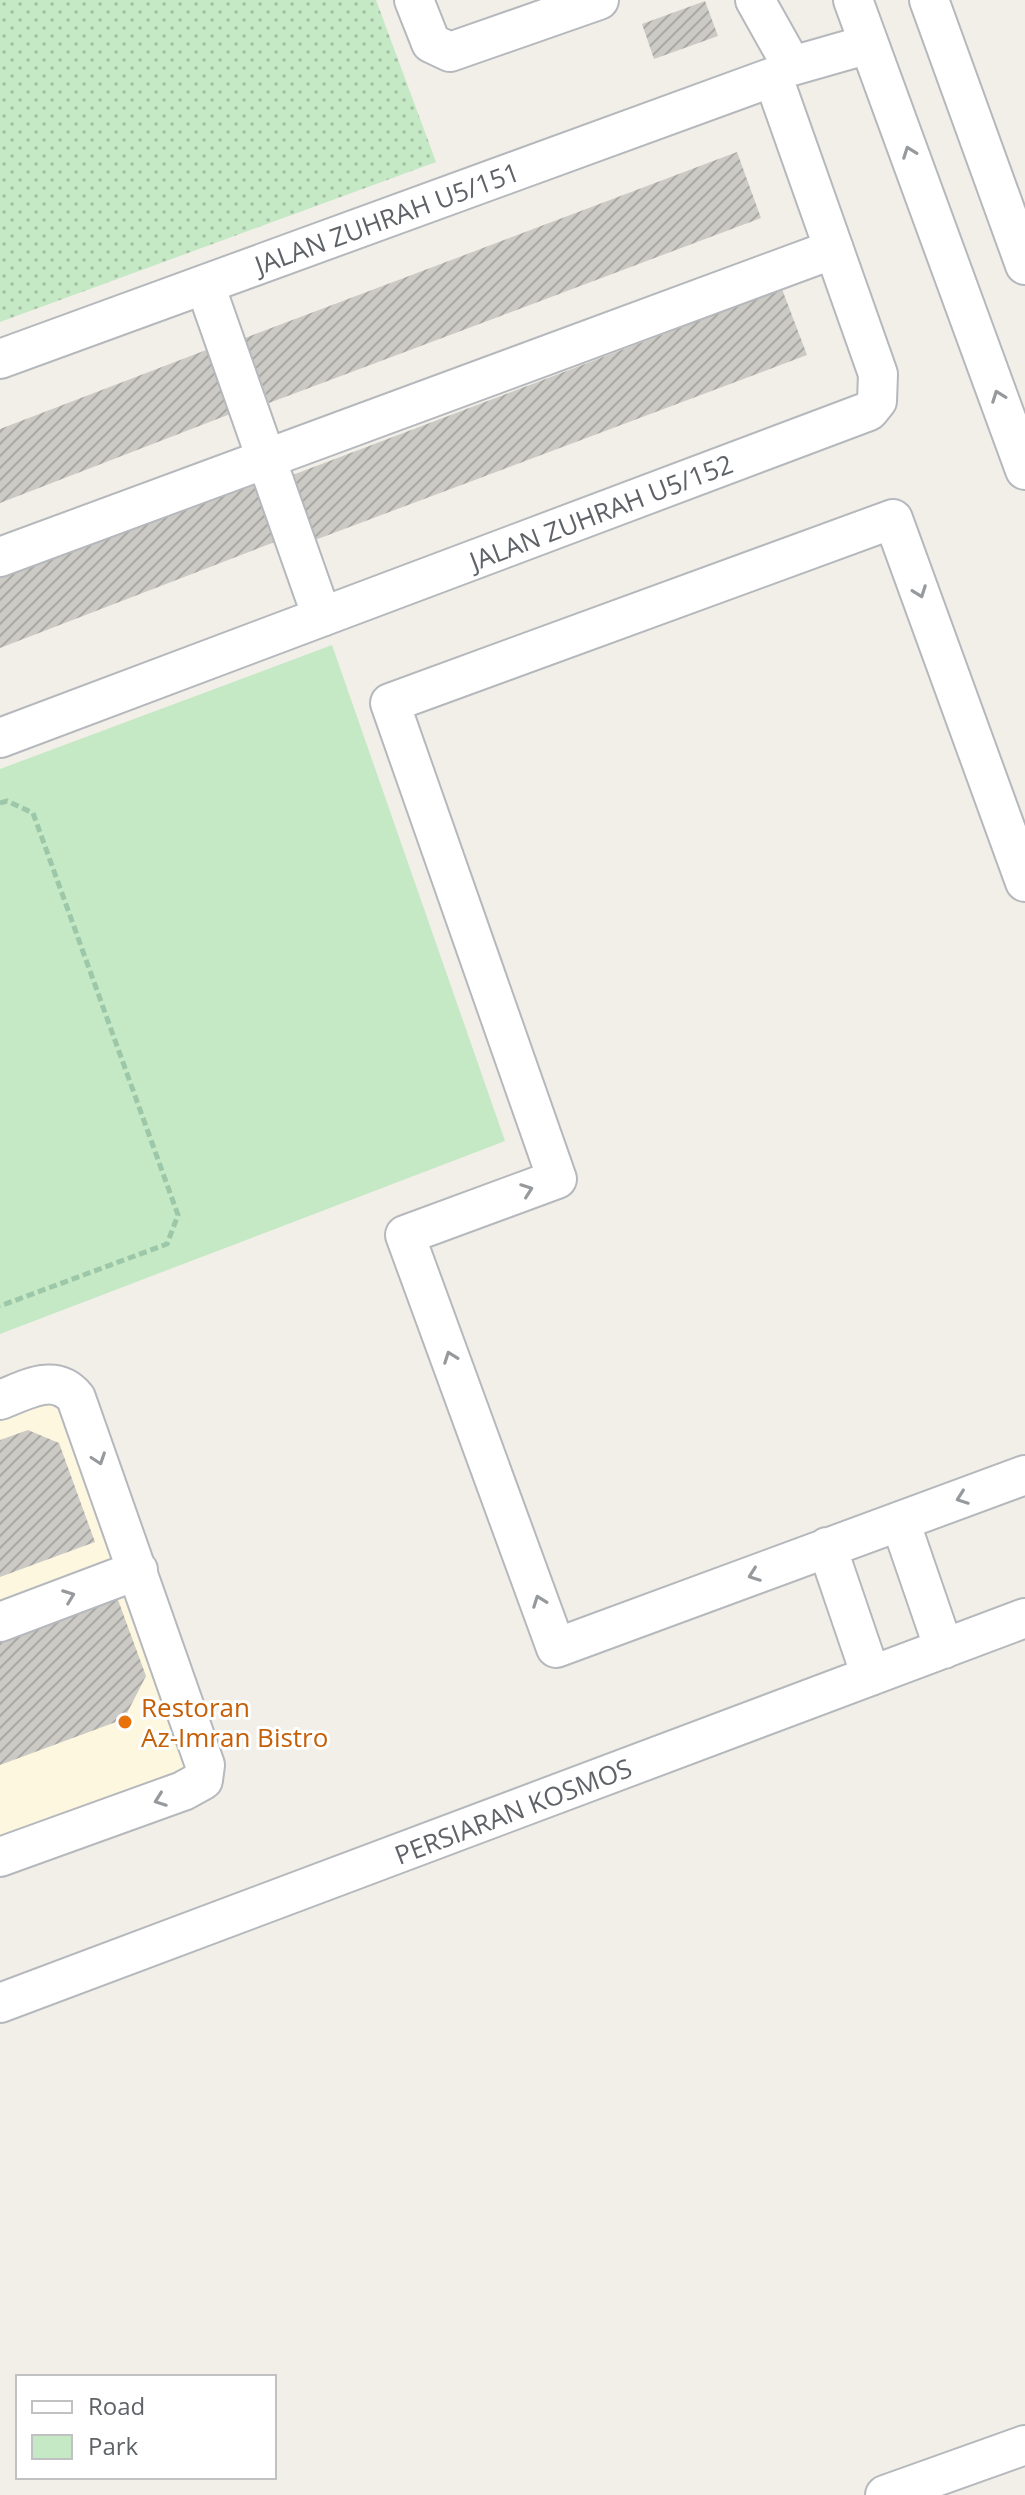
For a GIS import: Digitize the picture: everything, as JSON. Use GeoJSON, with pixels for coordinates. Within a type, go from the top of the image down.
{"type":"FeatureCollection","features":[{"type":"Feature","properties":{"kind":"street"},"geometry":{"type":"LineString","coordinates":[[414,0],[431,43],[450,52],[599,0]]}},
{"type":"Feature","properties":{"kind":"street"},"geometry":{"type":"LineString","coordinates":[[755,0],[792,66],[869,44]]}},
{"type":"Feature","properties":{"kind":"street"},"geometry":{"type":"LineString","coordinates":[[853,0],[1025,470]]}},
{"type":"Feature","properties":{"kind":"street"},"geometry":{"type":"LineString","coordinates":[[929,0],[1025,265]]}},
{"type":"Feature","properties":{"kind":"street","name":"JALAN ZUHRAH U5/152"},"geometry":{"type":"LineString","coordinates":[[0,738],[869,411],[877,401],[878,374],[773,77]]}},
{"type":"Feature","properties":{"kind":"street","name":"JALAN ZUHRAH U5/151"},"geometry":{"type":"LineString","coordinates":[[0,359],[773,77]]}},
{"type":"Feature","properties":{"kind":"street"},"geometry":{"type":"LineString","coordinates":[[0,557],[834,249]]}},
{"type":"Feature","properties":{"kind":"street"},"geometry":{"type":"LineString","coordinates":[[205,285],[269,458],[322,617]]}},
{"type":"Feature","properties":{"kind":"street"},"geometry":{"type":"LineString","coordinates":[[1025,882],[893,519],[390,703],[557,1179],[405,1235],[556,1648],[1025,1475]]}},
{"type":"Feature","properties":{"kind":"street"},"geometry":{"type":"LineString","coordinates":[[0,1400],[42,1384],[57,1384],[68,1388],[83,1413],[201,1750],[203,1780],[183,1791],[0,1857]]}},
{"type":"Feature","properties":{"kind":"street"},"geometry":{"type":"LineString","coordinates":[[900,1521],[944,1649]]}},
{"type":"Feature","properties":{"kind":"street"},"geometry":{"type":"LineString","coordinates":[[827,1547],[871,1676]]}},
{"type":"Feature","properties":{"kind":"street"},"geometry":{"type":"LineString","coordinates":[[0,1622],[138,1570]]}},
{"type":"Feature","properties":{"kind":"street","name":"PERSIARAN KOSMOS"},"geometry":{"type":"LineString","coordinates":[[0,2003],[1025,1618]]}},
{"type":"Feature","properties":{"kind":"street"},"geometry":{"type":"LineString","coordinates":[[885,2495],[1025,2445]]}},
{"type":"Feature","properties":{"kind":"path"},"geometry":{"type":"LineString","coordinates":[[0,803],[7,801],[33,813],[178,1215],[167,1244],[0,1306]]}},
{"type":"Feature","properties":{"kind":"shaded area"},"geometry":{"type":"Polygon","coordinates":[[[58,1398],[192,1768],[0,1839],[0,1415],[58,1398]]]}},
{"type":"Feature","properties":{"kind":"green space"},"geometry":{"type":"Polygon","coordinates":[[[0,0],[376,0],[436,162],[0,322],[0,0]]]}},
{"type":"Feature","properties":{"kind":"green space"},"geometry":{"type":"Polygon","coordinates":[[[332,645],[505,1141],[0,1334],[0,769],[332,645]]]}},
{"type":"Feature","properties":{"kind":"building"},"geometry":{"type":"Polygon","coordinates":[[[705,1],[718,36],[654,59],[642,24],[705,1]]]}},
{"type":"Feature","properties":{"kind":"building"},"geometry":{"type":"Polygon","coordinates":[[[737,152],[761,218],[269,403],[245,338],[737,152]]]}},
{"type":"Feature","properties":{"kind":"building"},"geometry":{"type":"Polygon","coordinates":[[[782,289],[807,355],[315,540],[290,476],[782,289]]]}},
{"type":"Feature","properties":{"kind":"building"},"geometry":{"type":"Polygon","coordinates":[[[214,347],[238,411],[0,503],[0,429],[214,347]]]}},
{"type":"Feature","properties":{"kind":"building"},"geometry":{"type":"Polygon","coordinates":[[[260,474],[285,538],[0,648],[0,574],[260,474]]]}},
{"type":"Feature","properties":{"kind":"building"},"geometry":{"type":"Polygon","coordinates":[[[28,1430],[59,1443],[95,1542],[0,1577],[0,1440],[28,1430]]]}},
{"type":"Feature","properties":{"kind":"building"},"geometry":{"type":"Polygon","coordinates":[[[114,1589],[146,1676],[124,1719],[0,1765],[0,1632],[114,1589]]]}},
{"type":"Feature","properties":{"kind":"place","name":"Restoran Az-Imran Bistro"},"geometry":{"type":"Point","coordinates":[125,1722]}}]}
